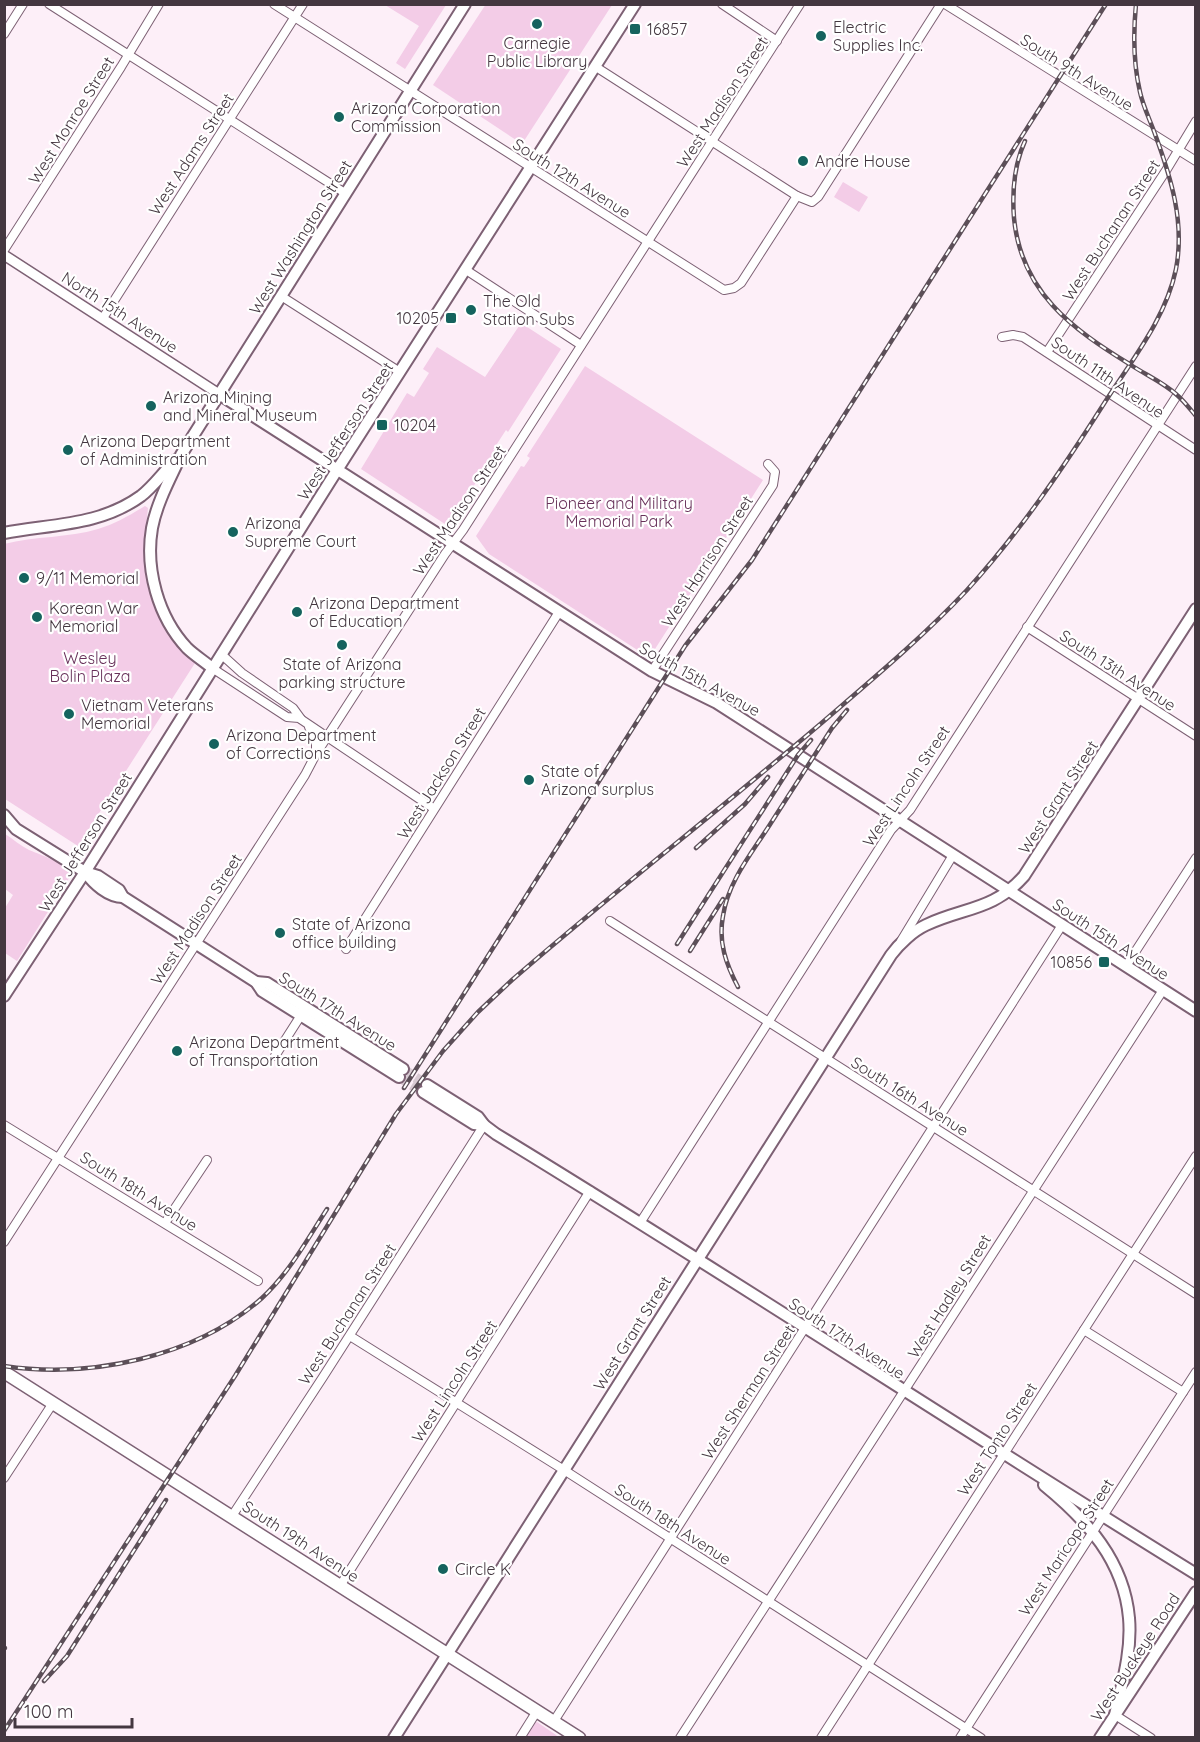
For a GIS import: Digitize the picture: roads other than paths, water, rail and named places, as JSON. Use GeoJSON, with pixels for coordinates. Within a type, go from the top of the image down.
{"type":"FeatureCollection","features":[{"type":"Feature","properties":{"kind":"main road","name":"West Washington Street"},"geometry":{"type":"LineString","coordinates":[[212,668],[187,648],[159,604],[151,565],[152,528],[164,490],[181,455],[465,4]]}},
{"type":"Feature","properties":{"kind":"main road","name":"West Jefferson Street"},"geometry":{"type":"LineString","coordinates":[[4,996],[635,4]]}},
{"type":"Feature","properties":{"kind":"main road","name":"South 15th Avenue"},"geometry":{"type":"LineString","coordinates":[[219,394],[652,671],[717,703],[1196,1011]]}},
{"type":"Feature","properties":{"kind":"main road","name":"West Washington Street"},"geometry":{"type":"LineString","coordinates":[[4,533],[92,520],[109,513],[141,495],[181,455]]}},
{"type":"Feature","properties":{"kind":"main road","name":"West Grant Street"},"geometry":{"type":"LineString","coordinates":[[394,1737],[897,947],[924,925],[980,908],[1010,891],[1024,876],[1196,609]]}},
{"type":"Feature","properties":{"kind":"main road","name":"South 17th Avenue"},"geometry":{"type":"LineString","coordinates":[[4,815],[16,829],[85,872],[93,883],[115,897],[123,897],[256,982],[262,991],[303,1012],[401,1073]]}},
{"type":"Feature","properties":{"kind":"main road","name":"South 17th Avenue"},"geometry":{"type":"LineString","coordinates":[[4,826],[16,829]]}},
{"type":"Feature","properties":{"kind":"main road","name":"South 17th Avenue"},"geometry":{"type":"LineString","coordinates":[[425,1089],[474,1124],[484,1125],[590,1191],[1003,1455],[1196,1574]]}},
{"type":"Feature","properties":{"kind":"main road","name":"South 19th Avenue"},"geometry":{"type":"LineString","coordinates":[[4,1372],[448,1653],[554,1721],[570,1735]]}},
{"type":"Feature","properties":{"kind":"main road"},"geometry":{"type":"LineString","coordinates":[[1003,1455],[1058,1497],[1093,1530],[1108,1551],[1116,1568],[1125,1595],[1129,1618],[1125,1672],[1115,1715]]}},
{"type":"Feature","properties":{"kind":"main road","name":"West Buckeye Road"},"geometry":{"type":"LineString","coordinates":[[1100,1737],[1196,1592]]}},
{"type":"Feature","properties":{"kind":"street"},"geometry":{"type":"LineString","coordinates":[[4,34],[23,4]]}},
{"type":"Feature","properties":{"kind":"street"},"geometry":{"type":"LineString","coordinates":[[49,4],[345,193]]}},
{"type":"Feature","properties":{"kind":"street","name":"West Monroe Street"},"geometry":{"type":"LineString","coordinates":[[4,250],[159,4]]}},
{"type":"Feature","properties":{"kind":"street","name":"South 12th Avenue"},"geometry":{"type":"LineString","coordinates":[[274,4],[719,288],[731,290],[741,283],[797,196]]}},
{"type":"Feature","properties":{"kind":"street","name":"West Adams Street"},"geometry":{"type":"LineString","coordinates":[[102,318],[303,4]]}},
{"type":"Feature","properties":{"kind":"street"},"geometry":{"type":"LineString","coordinates":[[722,4],[777,41]]}},
{"type":"Feature","properties":{"kind":"street","name":"West Madison Street"},"geometry":{"type":"LineString","coordinates":[[4,1242],[800,4]]}},
{"type":"Feature","properties":{"kind":"street"},"geometry":{"type":"LineString","coordinates":[[596,67],[797,196],[812,202],[818,197],[943,4]]}},
{"type":"Feature","properties":{"kind":"street","name":"South 9th Avenue"},"geometry":{"type":"LineString","coordinates":[[943,4],[1196,161]]}},
{"type":"Feature","properties":{"kind":"street","name":"West Buchanan Street"},"geometry":{"type":"LineString","coordinates":[[1047,352],[1196,122]]}},
{"type":"Feature","properties":{"kind":"street","name":"North 15th Avenue"},"geometry":{"type":"LineString","coordinates":[[4,255],[219,394]]}},
{"type":"Feature","properties":{"kind":"street"},"geometry":{"type":"LineString","coordinates":[[466,270],[581,345]]}},
{"type":"Feature","properties":{"kind":"street"},"geometry":{"type":"LineString","coordinates":[[281,296],[400,372]]}},
{"type":"Feature","properties":{"kind":"street","name":"South 11th Avenue"},"geometry":{"type":"LineString","coordinates":[[1002,337],[1013,335],[1023,337],[1196,450]]}},
{"type":"Feature","properties":{"kind":"street","name":"West Lincoln Street"},"geometry":{"type":"LineString","coordinates":[[640,1224],[891,830],[910,810],[1196,366]]}},
{"type":"Feature","properties":{"kind":"street","name":"West Harrison Street"},"geometry":{"type":"LineString","coordinates":[[652,671],[773,485],[775,472],[768,464]]}},
{"type":"Feature","properties":{"kind":"street","name":"West Jackson Street"},"geometry":{"type":"LineString","coordinates":[[346,949],[559,612]]}},
{"type":"Feature","properties":{"kind":"street","name":"South 13th Avenue"},"geometry":{"type":"LineString","coordinates":[[1027,627],[1196,736]]}},
{"type":"Feature","properties":{"kind":"street"},"geometry":{"type":"LineString","coordinates":[[221,654],[242,673],[293,708],[314,735],[316,754]]}},
{"type":"Feature","properties":{"kind":"street"},"geometry":{"type":"LineString","coordinates":[[212,668],[287,717],[299,718],[434,808]]}},
{"type":"Feature","properties":{"kind":"street","name":"West Grant Street"},"geometry":{"type":"LineString","coordinates":[[897,947],[954,855]]}},
{"type":"Feature","properties":{"kind":"street"},"geometry":{"type":"LineString","coordinates":[[1126,966],[1196,858]]}},
{"type":"Feature","properties":{"kind":"street","name":"South 16th Avenue"},"geometry":{"type":"LineString","coordinates":[[610,921],[1196,1294]]}},
{"type":"Feature","properties":{"kind":"street","name":"West Sherman Street"},"geometry":{"type":"LineString","coordinates":[[554,1721],[1062,926]]}},
{"type":"Feature","properties":{"kind":"street","name":"West Hadley Street"},"geometry":{"type":"LineString","coordinates":[[680,1737],[1163,990]]}},
{"type":"Feature","properties":{"kind":"street"},"geometry":{"type":"LineString","coordinates":[[274,1056],[303,1012]]}},
{"type":"Feature","properties":{"kind":"street","name":"South 18th Avenue"},"geometry":{"type":"LineString","coordinates":[[4,1125],[258,1281]]}},
{"type":"Feature","properties":{"kind":"street","name":"West Buchanan Street"},"geometry":{"type":"LineString","coordinates":[[232,1516],[484,1125]]}},
{"type":"Feature","properties":{"kind":"street","name":"West Tonto Street"},"geometry":{"type":"LineString","coordinates":[[821,1737],[1196,1156]]}},
{"type":"Feature","properties":{"kind":"street"},"geometry":{"type":"LineString","coordinates":[[165,1223],[207,1160]]}},
{"type":"Feature","properties":{"kind":"street","name":"West Lincoln Street"},"geometry":{"type":"LineString","coordinates":[[340,1586],[590,1191]]}},
{"type":"Feature","properties":{"kind":"street"},"geometry":{"type":"LineString","coordinates":[[1084,1330],[1183,1392]]}},
{"type":"Feature","properties":{"kind":"street","name":"South 18th Avenue"},"geometry":{"type":"LineString","coordinates":[[350,1336],[981,1737]]}},
{"type":"Feature","properties":{"kind":"street","name":"West Maricopa Street"},"geometry":{"type":"LineString","coordinates":[[960,1737],[1196,1372]]}},
{"type":"Feature","properties":{"kind":"street"},"geometry":{"type":"LineString","coordinates":[[4,1478],[53,1403]]}},
{"type":"Feature","properties":{"kind":"street"},"geometry":{"type":"LineString","coordinates":[[520,1737],[537,1711]]}},
{"type":"Feature","properties":{"kind":"street"},"geometry":{"type":"LineString","coordinates":[[1115,1715],[1151,1737]]}},
{"type":"Feature","properties":{"kind":"tunnel"},"geometry":{"type":"LineString","coordinates":[[403,1069],[427,1085]]}},
{"type":"Feature","properties":{"kind":"tunnel"},"geometry":{"type":"LineString","coordinates":[[399,1077],[423,1092]]}},
{"type":"Feature","properties":{"kind":"railway"},"geometry":{"type":"LineString","coordinates":[[404,1088],[685,646],[752,560],[1106,4]]}},
{"type":"Feature","properties":{"kind":"railway"},"geometry":{"type":"LineString","coordinates":[[4,1731],[235,1376],[396,1114],[443,1051],[478,1012],[512,980],[818,726],[894,660],[967,590],[1023,522],[1057,475],[1137,354],[1156,322],[1171,287],[1176,269],[1179,234],[1171,184],[1143,103],[1138,81],[1134,48],[1136,4]]}},
{"type":"Feature","properties":{"kind":"railway"},"geometry":{"type":"LineString","coordinates":[[1025,141],[1018,160],[1015,179],[1014,218],[1019,244],[1027,267],[1039,288],[1070,322],[1109,351],[1172,391],[1196,416]]}},
{"type":"Feature","properties":{"kind":"railway"},"geometry":{"type":"LineString","coordinates":[[738,987],[722,944],[723,916],[730,892],[748,858],[832,728],[847,710]]}},
{"type":"Feature","properties":{"kind":"railway"},"geometry":{"type":"LineString","coordinates":[[677,944],[798,755],[811,740]]}},
{"type":"Feature","properties":{"kind":"railway"},"geometry":{"type":"LineString","coordinates":[[696,848],[745,804],[768,777]]}},
{"type":"Feature","properties":{"kind":"railway"},"geometry":{"type":"LineString","coordinates":[[690,951],[723,899]]}},
{"type":"Feature","properties":{"kind":"railway"},"geometry":{"type":"LineString","coordinates":[[4,1366],[37,1369],[106,1366],[174,1349],[206,1335],[235,1318],[272,1288],[297,1256],[327,1209]]}},
{"type":"Feature","properties":{"kind":"railway"},"geometry":{"type":"LineString","coordinates":[[44,1681],[67,1656],[166,1500]]}},
{"type":"Feature","properties":{"kind":"place","name":"Carnegie Public Library"},"geometry":{"type":"Point","coordinates":[537,24]}},
{"type":"Feature","properties":{"kind":"place","name":"16857"},"geometry":{"type":"Point","coordinates":[635,29]}},
{"type":"Feature","properties":{"kind":"place","name":"Electric Supplies Inc."},"geometry":{"type":"Point","coordinates":[821,36]}},
{"type":"Feature","properties":{"kind":"place","name":"Arizona Corporation Commission"},"geometry":{"type":"Point","coordinates":[339,117]}},
{"type":"Feature","properties":{"kind":"place","name":"Andre House"},"geometry":{"type":"Point","coordinates":[803,161]}},
{"type":"Feature","properties":{"kind":"place","name":"The Old Station Subs"},"geometry":{"type":"Point","coordinates":[471,310]}},
{"type":"Feature","properties":{"kind":"place","name":"10205"},"geometry":{"type":"Point","coordinates":[451,318]}},
{"type":"Feature","properties":{"kind":"place","name":"Arizona Mining and Mineral Museum"},"geometry":{"type":"Point","coordinates":[151,406]}},
{"type":"Feature","properties":{"kind":"place","name":"10204"},"geometry":{"type":"Point","coordinates":[382,425]}},
{"type":"Feature","properties":{"kind":"place","name":"Arizona Department of Administration"},"geometry":{"type":"Point","coordinates":[68,450]}},
{"type":"Feature","properties":{"kind":"place","name":"Arizona Supreme Court"},"geometry":{"type":"Point","coordinates":[233,532]}},
{"type":"Feature","properties":{"kind":"place","name":"9/11 Memorial"},"geometry":{"type":"Point","coordinates":[24,578]}},
{"type":"Feature","properties":{"kind":"place","name":"Arizona Department of Education"},"geometry":{"type":"Point","coordinates":[297,612]}},
{"type":"Feature","properties":{"kind":"place","name":"Korean War Memorial"},"geometry":{"type":"Point","coordinates":[37,617]}},
{"type":"Feature","properties":{"kind":"place","name":"State of Arizona parking structure"},"geometry":{"type":"Point","coordinates":[342,645]}},
{"type":"Feature","properties":{"kind":"place","name":"Vietnam Veterans Memorial"},"geometry":{"type":"Point","coordinates":[69,714]}},
{"type":"Feature","properties":{"kind":"place","name":"Arizona Department of Corrections"},"geometry":{"type":"Point","coordinates":[214,744]}},
{"type":"Feature","properties":{"kind":"place","name":"State of Arizona surplus"},"geometry":{"type":"Point","coordinates":[529,780]}},
{"type":"Feature","properties":{"kind":"place","name":"State of Arizona office building"},"geometry":{"type":"Point","coordinates":[280,933]}},
{"type":"Feature","properties":{"kind":"place","name":"10856"},"geometry":{"type":"Point","coordinates":[1104,962]}},
{"type":"Feature","properties":{"kind":"place","name":"Arizona Department of Transportation"},"geometry":{"type":"Point","coordinates":[177,1051]}},
{"type":"Feature","properties":{"kind":"place","name":"Circle K"},"geometry":{"type":"Point","coordinates":[443,1569]}},
{"type":"Feature","properties":{"kind":"park label","name":"Pioneer and Military Memorial Park"},"geometry":{"type":"Point","coordinates":[619,512]}},
{"type":"Feature","properties":{"kind":"park label","name":"Wesley Bolin Plaza"},"geometry":{"type":"Point","coordinates":[90,667]}}]}
